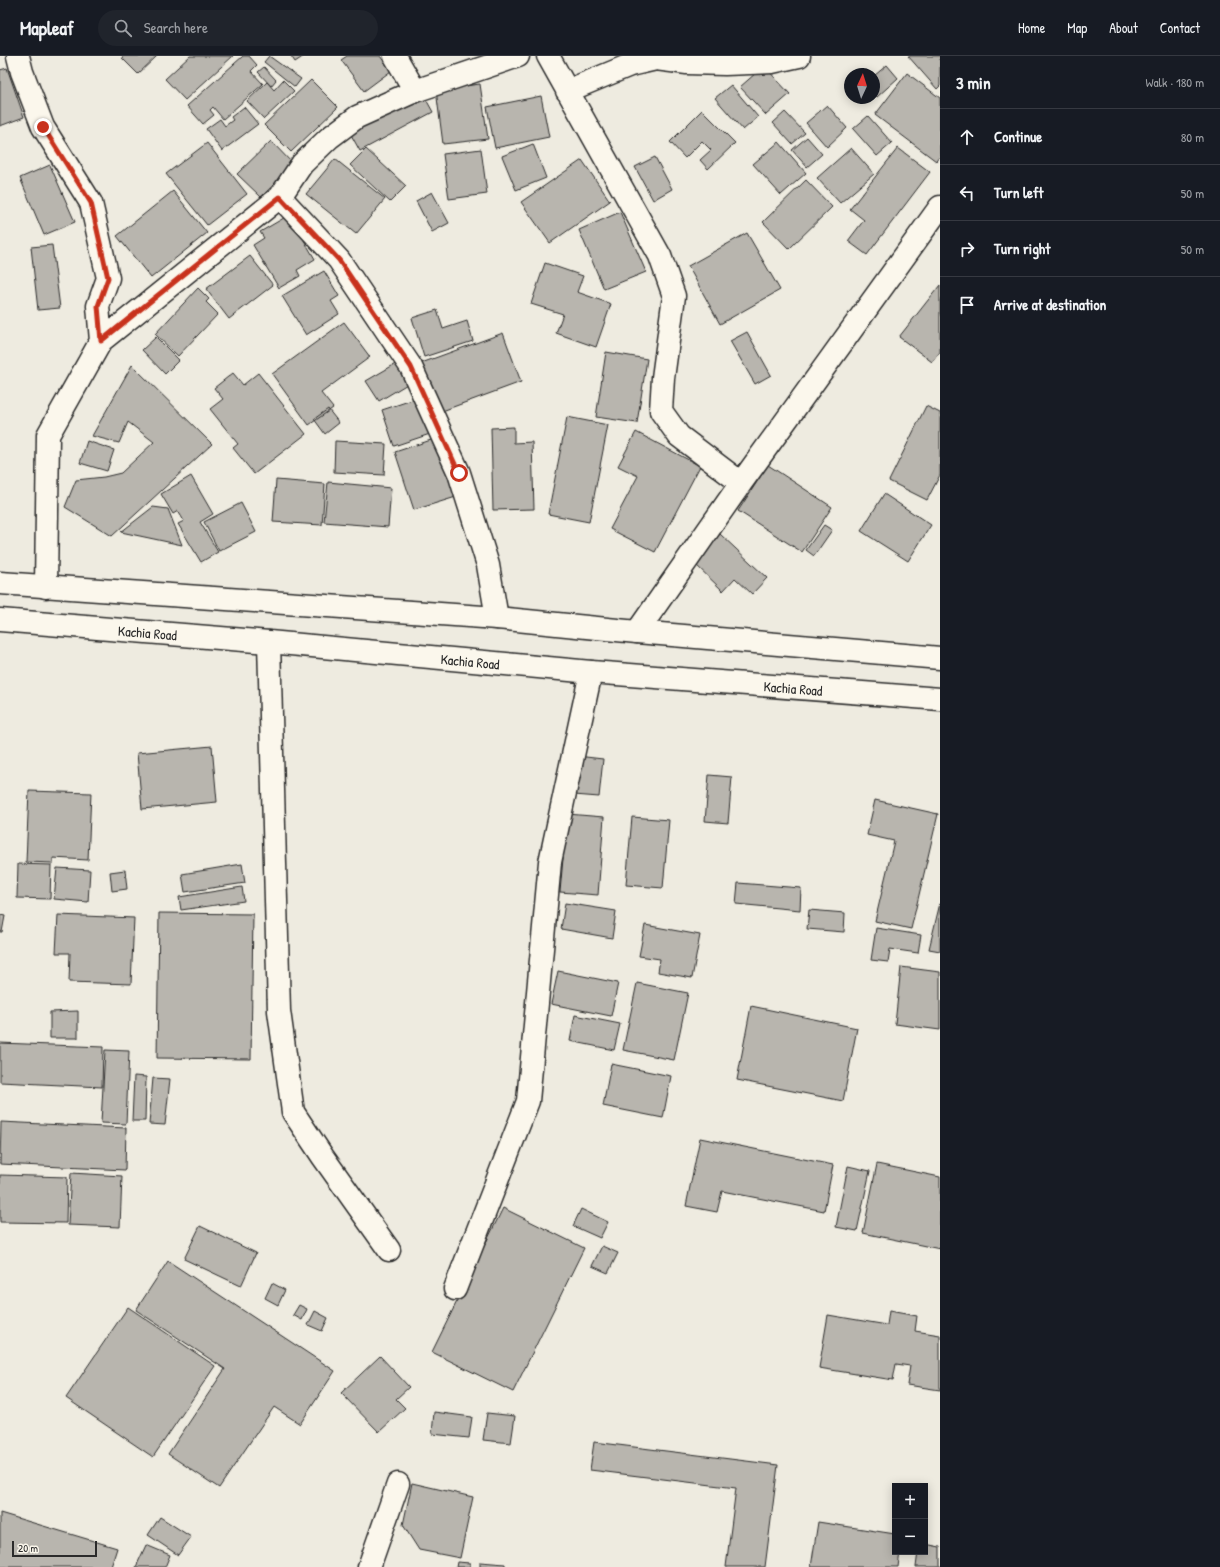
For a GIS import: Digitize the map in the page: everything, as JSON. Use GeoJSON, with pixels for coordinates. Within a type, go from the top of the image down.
{"type":"FeatureCollection","features":[{"type":"Feature","properties":{"kind":"main road"},"geometry":{"type":"LineString","coordinates":[[18,56],[22,72],[43,127],[91,203],[108,278],[98,306],[101,341]]}},
{"type":"Feature","properties":{"kind":"main road"},"geometry":{"type":"LineString","coordinates":[[395,56],[415,91]]}},
{"type":"Feature","properties":{"kind":"main road"},"geometry":{"type":"LineString","coordinates":[[46,586],[48,435],[101,341],[280,197],[302,164],[329,138],[357,117],[415,91],[518,56]]}},
{"type":"Feature","properties":{"kind":"main road"},"geometry":{"type":"LineString","coordinates":[[548,56],[660,256],[674,296],[662,378],[661,411],[678,436],[741,483]]}},
{"type":"Feature","properties":{"kind":"main road"},"geometry":{"type":"LineString","coordinates":[[567,91],[630,65],[656,59],[687,63],[725,64],[772,62],[799,56]]}},
{"type":"Feature","properties":{"kind":"main road"},"geometry":{"type":"LineString","coordinates":[[280,197],[339,260],[411,367],[459,473],[488,565],[496,618]]}},
{"type":"Feature","properties":{"kind":"main road"},"geometry":{"type":"LineString","coordinates":[[637,632],[741,483],[940,207]]}},
{"type":"Feature","properties":{"kind":"main road"},"geometry":{"type":"LineString","coordinates":[[0,583],[496,618],[637,632],[940,658]]}},
{"type":"Feature","properties":{"kind":"main road","name":"Kachia Road"},"geometry":{"type":"LineString","coordinates":[[0,620],[269,642],[591,672],[940,699]]}},
{"type":"Feature","properties":{"kind":"main road"},"geometry":{"type":"LineString","coordinates":[[269,642],[279,1011],[293,1112],[389,1250]]}},
{"type":"Feature","properties":{"kind":"main road"},"geometry":{"type":"LineString","coordinates":[[455,1289],[528,1101],[550,862],[591,672]]}},
{"type":"Feature","properties":{"kind":"main road"},"geometry":{"type":"LineString","coordinates":[[369,1567],[398,1484]]}},
{"type":"Feature","properties":{"kind":"building"},"geometry":{"type":"Polygon","coordinates":[[[123,56],[157,56],[138,74],[122,58],[123,56]]]}},
{"type":"Feature","properties":{"kind":"building"},"geometry":{"type":"Polygon","coordinates":[[[190,56],[233,56],[185,100],[165,79],[190,56]]]}},
{"type":"Feature","properties":{"kind":"building"},"geometry":{"type":"Polygon","coordinates":[[[243,56],[249,56],[257,65],[251,71],[263,84],[223,119],[213,107],[210,110],[214,115],[203,124],[187,106],[243,56]]]}},
{"type":"Feature","properties":{"kind":"building"},"geometry":{"type":"Polygon","coordinates":[[[269,56],[301,79],[295,87],[264,62],[269,56]]]}},
{"type":"Feature","properties":{"kind":"building"},"geometry":{"type":"Polygon","coordinates":[[[291,56],[304,56],[295,62],[291,56]]]}},
{"type":"Feature","properties":{"kind":"building"},"geometry":{"type":"Polygon","coordinates":[[[347,56],[380,56],[391,71],[364,91],[341,60],[347,56]]]}},
{"type":"Feature","properties":{"kind":"building"},"geometry":{"type":"Polygon","coordinates":[[[908,56],[940,56],[940,86],[937,89],[908,56]]]}},
{"type":"Feature","properties":{"kind":"building"},"geometry":{"type":"Polygon","coordinates":[[[887,65],[898,78],[880,94],[880,71],[887,65]]]}},
{"type":"Feature","properties":{"kind":"building"},"geometry":{"type":"Polygon","coordinates":[[[764,66],[790,94],[766,115],[740,87],[764,66]]]}},
{"type":"Feature","properties":{"kind":"building"},"geometry":{"type":"Polygon","coordinates":[[[264,67],[276,80],[271,86],[258,72],[264,67]]]}},
{"type":"Feature","properties":{"kind":"building"},"geometry":{"type":"Polygon","coordinates":[[[7,68],[24,117],[0,126],[0,70],[7,68]]]}},
{"type":"Feature","properties":{"kind":"building"},"geometry":{"type":"Polygon","coordinates":[[[907,73],[940,98],[940,156],[936,161],[875,115],[907,73]]]}},
{"type":"Feature","properties":{"kind":"building"},"geometry":{"type":"Polygon","coordinates":[[[283,80],[294,91],[264,119],[247,101],[267,82],[274,90],[283,80]]]}},
{"type":"Feature","properties":{"kind":"building"},"geometry":{"type":"Polygon","coordinates":[[[311,80],[338,107],[291,152],[264,125],[311,80]]]}},
{"type":"Feature","properties":{"kind":"building"},"geometry":{"type":"Polygon","coordinates":[[[480,84],[488,139],[443,144],[436,90],[480,84]]]}},
{"type":"Feature","properties":{"kind":"building"},"geometry":{"type":"Polygon","coordinates":[[[731,85],[758,117],[743,130],[715,98],[731,85]]]}},
{"type":"Feature","properties":{"kind":"building"},"geometry":{"type":"Polygon","coordinates":[[[423,94],[433,112],[360,151],[350,133],[423,94]]]}},
{"type":"Feature","properties":{"kind":"building"},"geometry":{"type":"Polygon","coordinates":[[[541,96],[549,137],[495,148],[487,107],[541,96]]]}},
{"type":"Feature","properties":{"kind":"building"},"geometry":{"type":"Polygon","coordinates":[[[827,105],[847,128],[827,147],[806,123],[827,105]]]}},
{"type":"Feature","properties":{"kind":"building"},"geometry":{"type":"Polygon","coordinates":[[[244,107],[258,124],[222,151],[206,129],[220,119],[225,126],[233,120],[231,117],[244,107]]]}},
{"type":"Feature","properties":{"kind":"building"},"geometry":{"type":"Polygon","coordinates":[[[702,110],[735,143],[708,169],[700,160],[711,150],[702,141],[685,158],[670,142],[702,110]]]}},
{"type":"Feature","properties":{"kind":"building"},"geometry":{"type":"Polygon","coordinates":[[[785,112],[805,133],[792,144],[773,123],[785,112]]]}},
{"type":"Feature","properties":{"kind":"building"},"geometry":{"type":"Polygon","coordinates":[[[868,116],[892,143],[877,156],[853,129],[868,116]]]}},
{"type":"Feature","properties":{"kind":"building"},"geometry":{"type":"Polygon","coordinates":[[[807,137],[822,154],[807,167],[792,150],[807,137]]]}},
{"type":"Feature","properties":{"kind":"building"},"geometry":{"type":"Polygon","coordinates":[[[271,141],[294,165],[261,197],[237,174],[271,141]]]}},
{"type":"Feature","properties":{"kind":"building"},"geometry":{"type":"Polygon","coordinates":[[[779,142],[806,173],[781,195],[753,164],[779,142]]]}},
{"type":"Feature","properties":{"kind":"building"},"geometry":{"type":"Polygon","coordinates":[[[207,143],[247,194],[207,225],[166,174],[207,143]]]}},
{"type":"Feature","properties":{"kind":"building"},"geometry":{"type":"Polygon","coordinates":[[[533,144],[546,178],[516,190],[502,156],[533,144]]]}},
{"type":"Feature","properties":{"kind":"building"},"geometry":{"type":"Polygon","coordinates":[[[851,148],[874,174],[840,203],[817,178],[851,148]]]}},
{"type":"Feature","properties":{"kind":"building"},"geometry":{"type":"Polygon","coordinates":[[[898,148],[930,172],[867,255],[848,241],[864,220],[850,209],[898,148]]]}},
{"type":"Feature","properties":{"kind":"building"},"geometry":{"type":"Polygon","coordinates":[[[366,149],[406,186],[390,202],[350,165],[366,149]]]}},
{"type":"Feature","properties":{"kind":"building"},"geometry":{"type":"Polygon","coordinates":[[[481,149],[487,194],[449,199],[443,154],[481,149]]]}},
{"type":"Feature","properties":{"kind":"building"},"geometry":{"type":"Polygon","coordinates":[[[655,157],[672,189],[653,200],[635,167],[655,157]]]}},
{"type":"Feature","properties":{"kind":"building"},"geometry":{"type":"Polygon","coordinates":[[[335,159],[385,199],[356,234],[306,194],[335,159]]]}},
{"type":"Feature","properties":{"kind":"building"},"geometry":{"type":"Polygon","coordinates":[[[582,160],[610,201],[550,243],[521,202],[582,160]]]}},
{"type":"Feature","properties":{"kind":"building"},"geometry":{"type":"Polygon","coordinates":[[[50,165],[75,222],[44,235],[20,178],[50,165]]]}},
{"type":"Feature","properties":{"kind":"building"},"geometry":{"type":"Polygon","coordinates":[[[806,180],[832,207],[789,249],[763,222],[806,180]]]}},
{"type":"Feature","properties":{"kind":"building"},"geometry":{"type":"Polygon","coordinates":[[[173,191],[207,233],[151,278],[117,236],[173,191]]]}},
{"type":"Feature","properties":{"kind":"building"},"geometry":{"type":"Polygon","coordinates":[[[432,192],[449,223],[432,232],[416,201],[432,192]]]}},
{"type":"Feature","properties":{"kind":"building"},"geometry":{"type":"Polygon","coordinates":[[[620,212],[646,272],[604,289],[579,230],[620,212]]]}},
{"type":"Feature","properties":{"kind":"building"},"geometry":{"type":"Polygon","coordinates":[[[289,215],[315,259],[297,270],[300,276],[279,288],[253,245],[264,238],[260,232],[289,215]]]}},
{"type":"Feature","properties":{"kind":"building"},"geometry":{"type":"Polygon","coordinates":[[[747,233],[780,290],[720,324],[688,266],[747,233]]]}},
{"type":"Feature","properties":{"kind":"building"},"geometry":{"type":"Polygon","coordinates":[[[52,245],[60,308],[38,310],[31,247],[52,245]]]}},
{"type":"Feature","properties":{"kind":"building"},"geometry":{"type":"Polygon","coordinates":[[[250,256],[273,285],[229,319],[206,289],[250,256]]]}},
{"type":"Feature","properties":{"kind":"building"},"geometry":{"type":"Polygon","coordinates":[[[545,263],[583,276],[577,292],[611,304],[596,347],[556,333],[563,314],[531,304],[545,263]]]}},
{"type":"Feature","properties":{"kind":"building"},"geometry":{"type":"Polygon","coordinates":[[[324,271],[339,296],[331,301],[339,314],[306,335],[282,296],[324,271]]]}},
{"type":"Feature","properties":{"kind":"building"},"geometry":{"type":"Polygon","coordinates":[[[940,285],[940,352],[932,362],[899,337],[940,285]]]}},
{"type":"Feature","properties":{"kind":"building"},"geometry":{"type":"Polygon","coordinates":[[[198,288],[209,299],[206,302],[218,314],[178,356],[155,334],[198,288]]]}},
{"type":"Feature","properties":{"kind":"building"},"geometry":{"type":"Polygon","coordinates":[[[437,310],[443,329],[467,321],[473,341],[424,357],[412,318],[437,310]]]}},
{"type":"Feature","properties":{"kind":"building"},"geometry":{"type":"Polygon","coordinates":[[[344,322],[370,357],[321,393],[333,408],[309,425],[272,374],[344,322]]]}},
{"type":"Feature","properties":{"kind":"building"},"geometry":{"type":"Polygon","coordinates":[[[747,332],[771,375],[755,384],[730,341],[747,332]]]}},
{"type":"Feature","properties":{"kind":"building"},"geometry":{"type":"Polygon","coordinates":[[[503,333],[521,382],[434,414],[416,365],[503,333]]]}},
{"type":"Feature","properties":{"kind":"building"},"geometry":{"type":"Polygon","coordinates":[[[156,337],[179,360],[165,374],[142,350],[156,337]]]}},
{"type":"Feature","properties":{"kind":"building"},"geometry":{"type":"Polygon","coordinates":[[[606,352],[647,359],[637,423],[596,417],[606,352]]]}},
{"type":"Feature","properties":{"kind":"building"},"geometry":{"type":"Polygon","coordinates":[[[397,363],[409,383],[379,401],[366,381],[397,363]]]}},
{"type":"Feature","properties":{"kind":"building"},"geometry":{"type":"Polygon","coordinates":[[[132,365],[212,444],[112,536],[65,507],[76,480],[104,477],[121,473],[154,442],[128,422],[119,443],[92,436],[132,365]]]}},
{"type":"Feature","properties":{"kind":"building"},"geometry":{"type":"Polygon","coordinates":[[[233,373],[243,385],[258,373],[306,434],[254,474],[233,448],[238,444],[210,409],[223,399],[214,388],[233,373]]]}},
{"type":"Feature","properties":{"kind":"building"},"geometry":{"type":"Polygon","coordinates":[[[421,397],[433,433],[394,446],[382,410],[421,397]]]}},
{"type":"Feature","properties":{"kind":"building"},"geometry":{"type":"Polygon","coordinates":[[[926,406],[940,413],[940,475],[927,500],[889,481],[926,406]]]}},
{"type":"Feature","properties":{"kind":"building"},"geometry":{"type":"Polygon","coordinates":[[[328,409],[339,423],[325,434],[314,419],[328,409]]]}},
{"type":"Feature","properties":{"kind":"building"},"geometry":{"type":"Polygon","coordinates":[[[567,417],[608,425],[589,522],[548,514],[567,417]]]}},
{"type":"Feature","properties":{"kind":"building"},"geometry":{"type":"Polygon","coordinates":[[[514,427],[514,443],[532,442],[534,509],[493,510],[491,428],[514,427]]]}},
{"type":"Feature","properties":{"kind":"building"},"geometry":{"type":"Polygon","coordinates":[[[636,432],[700,466],[655,552],[610,529],[638,476],[618,466],[636,432]]]}},
{"type":"Feature","properties":{"kind":"building"},"geometry":{"type":"Polygon","coordinates":[[[437,438],[456,497],[414,510],[395,452],[437,438]]]}},
{"type":"Feature","properties":{"kind":"building"},"geometry":{"type":"Polygon","coordinates":[[[87,441],[114,450],[107,471],[80,463],[87,441]]]}},
{"type":"Feature","properties":{"kind":"building"},"geometry":{"type":"Polygon","coordinates":[[[335,441],[386,444],[384,475],[334,472],[335,441]]]}},
{"type":"Feature","properties":{"kind":"building"},"geometry":{"type":"Polygon","coordinates":[[[768,465],[832,507],[802,552],[738,511],[768,465]]]}},
{"type":"Feature","properties":{"kind":"building"},"geometry":{"type":"Polygon","coordinates":[[[191,476],[213,514],[200,522],[218,552],[201,562],[178,524],[184,521],[178,511],[173,514],[161,494],[191,476]]]}},
{"type":"Feature","properties":{"kind":"building"},"geometry":{"type":"Polygon","coordinates":[[[276,480],[325,484],[322,525],[273,522],[276,480]]]}},
{"type":"Feature","properties":{"kind":"building"},"geometry":{"type":"Polygon","coordinates":[[[328,482],[391,488],[388,527],[324,522],[328,482]]]}},
{"type":"Feature","properties":{"kind":"building"},"geometry":{"type":"Polygon","coordinates":[[[884,494],[931,525],[908,561],[861,531],[884,494]]]}},
{"type":"Feature","properties":{"kind":"building"},"geometry":{"type":"Polygon","coordinates":[[[241,503],[256,532],[219,551],[204,522],[241,503]]]}},
{"type":"Feature","properties":{"kind":"building"},"geometry":{"type":"Polygon","coordinates":[[[153,507],[168,509],[182,545],[121,532],[153,507]]]}},
{"type":"Feature","properties":{"kind":"building"},"geometry":{"type":"Polygon","coordinates":[[[824,525],[832,530],[814,556],[806,550],[824,525]]]}},
{"type":"Feature","properties":{"kind":"building"},"geometry":{"type":"Polygon","coordinates":[[[720,534],[767,578],[752,594],[735,578],[723,591],[693,562],[720,534]]]}},
{"type":"Feature","properties":{"kind":"building"},"geometry":{"type":"Polygon","coordinates":[[[212,746],[217,802],[142,809],[137,753],[212,746]]]}},
{"type":"Feature","properties":{"kind":"building"},"geometry":{"type":"Polygon","coordinates":[[[577,756],[603,759],[599,797],[574,795],[577,756]]]}},
{"type":"Feature","properties":{"kind":"building"},"geometry":{"type":"Polygon","coordinates":[[[709,775],[732,777],[728,823],[705,821],[709,775]]]}},
{"type":"Feature","properties":{"kind":"building"},"geometry":{"type":"Polygon","coordinates":[[[29,791],[91,793],[88,860],[53,858],[53,863],[26,862],[29,791]]]}},
{"type":"Feature","properties":{"kind":"building"},"geometry":{"type":"Polygon","coordinates":[[[875,800],[938,814],[911,929],[875,921],[894,841],[867,835],[875,800]]]}},
{"type":"Feature","properties":{"kind":"building"},"geometry":{"type":"Polygon","coordinates":[[[567,814],[604,817],[598,895],[560,892],[567,814]]]}},
{"type":"Feature","properties":{"kind":"building"},"geometry":{"type":"Polygon","coordinates":[[[632,817],[669,820],[663,888],[626,885],[632,817]]]}},
{"type":"Feature","properties":{"kind":"building"},"geometry":{"type":"Polygon","coordinates":[[[18,864],[51,865],[50,899],[17,898],[18,864]]]}},
{"type":"Feature","properties":{"kind":"building"},"geometry":{"type":"Polygon","coordinates":[[[242,864],[245,883],[185,892],[182,874],[242,864]]]}},
{"type":"Feature","properties":{"kind":"building"},"geometry":{"type":"Polygon","coordinates":[[[57,868],[90,870],[88,902],[54,899],[57,868]]]}},
{"type":"Feature","properties":{"kind":"building"},"geometry":{"type":"Polygon","coordinates":[[[125,870],[127,889],[112,891],[110,872],[125,870]]]}},
{"type":"Feature","properties":{"kind":"building"},"geometry":{"type":"Polygon","coordinates":[[[738,883],[801,888],[800,910],[736,904],[738,883]]]}},
{"type":"Feature","properties":{"kind":"building"},"geometry":{"type":"Polygon","coordinates":[[[242,887],[244,901],[181,910],[179,897],[242,887]]]}},
{"type":"Feature","properties":{"kind":"building"},"geometry":{"type":"Polygon","coordinates":[[[565,903],[616,911],[612,938],[561,929],[565,903]]]}},
{"type":"Feature","properties":{"kind":"building"},"geometry":{"type":"Polygon","coordinates":[[[940,903],[940,951],[929,949],[940,903]]]}},
{"type":"Feature","properties":{"kind":"building"},"geometry":{"type":"Polygon","coordinates":[[[809,910],[845,913],[844,932],[807,929],[809,910]]]}},
{"type":"Feature","properties":{"kind":"building"},"geometry":{"type":"Polygon","coordinates":[[[159,913],[253,914],[251,1059],[157,1058],[159,913]]]}},
{"type":"Feature","properties":{"kind":"building"},"geometry":{"type":"Polygon","coordinates":[[[0,915],[5,916],[2,932],[0,932],[0,915]]]}},
{"type":"Feature","properties":{"kind":"building"},"geometry":{"type":"Polygon","coordinates":[[[58,915],[134,918],[131,984],[69,982],[70,953],[56,953],[58,915]]]}},
{"type":"Feature","properties":{"kind":"building"},"geometry":{"type":"Polygon","coordinates":[[[645,925],[700,935],[692,978],[658,972],[660,959],[639,956],[645,925]]]}},
{"type":"Feature","properties":{"kind":"building"},"geometry":{"type":"Polygon","coordinates":[[[876,928],[921,935],[918,953],[890,949],[888,962],[871,960],[876,928]]]}},
{"type":"Feature","properties":{"kind":"building"},"geometry":{"type":"Polygon","coordinates":[[[901,967],[940,972],[940,1030],[895,1024],[901,967]]]}},
{"type":"Feature","properties":{"kind":"building"},"geometry":{"type":"Polygon","coordinates":[[[558,971],[618,983],[611,1016],[551,1004],[558,971]]]}},
{"type":"Feature","properties":{"kind":"building"},"geometry":{"type":"Polygon","coordinates":[[[637,983],[688,993],[674,1060],[623,1050],[637,983]]]}},
{"type":"Feature","properties":{"kind":"building"},"geometry":{"type":"Polygon","coordinates":[[[751,1006],[857,1028],[843,1101],[737,1080],[751,1006]]]}},
{"type":"Feature","properties":{"kind":"building"},"geometry":{"type":"Polygon","coordinates":[[[78,1011],[78,1038],[50,1038],[50,1012],[78,1011]]]}},
{"type":"Feature","properties":{"kind":"building"},"geometry":{"type":"Polygon","coordinates":[[[575,1015],[620,1024],[614,1050],[570,1041],[575,1015]]]}},
{"type":"Feature","properties":{"kind":"building"},"geometry":{"type":"Polygon","coordinates":[[[0,1043],[103,1047],[102,1087],[0,1082],[0,1043]]]}},
{"type":"Feature","properties":{"kind":"building"},"geometry":{"type":"Polygon","coordinates":[[[105,1050],[129,1051],[126,1124],[101,1123],[105,1050]]]}},
{"type":"Feature","properties":{"kind":"building"},"geometry":{"type":"Polygon","coordinates":[[[611,1064],[671,1076],[663,1118],[603,1106],[611,1064]]]}},
{"type":"Feature","properties":{"kind":"building"},"geometry":{"type":"Polygon","coordinates":[[[134,1076],[146,1077],[145,1121],[132,1121],[134,1076]]]}},
{"type":"Feature","properties":{"kind":"building"},"geometry":{"type":"Polygon","coordinates":[[[153,1078],[170,1079],[165,1125],[149,1124],[153,1078]]]}},
{"type":"Feature","properties":{"kind":"building"},"geometry":{"type":"Polygon","coordinates":[[[1,1122],[126,1128],[125,1170],[0,1164],[1,1122]]]}},
{"type":"Feature","properties":{"kind":"building"},"geometry":{"type":"Polygon","coordinates":[[[700,1138],[833,1165],[824,1211],[722,1191],[717,1212],[686,1206],[700,1138]]]}},
{"type":"Feature","properties":{"kind":"building"},"geometry":{"type":"Polygon","coordinates":[[[877,1164],[940,1177],[940,1249],[863,1233],[877,1164]]]}},
{"type":"Feature","properties":{"kind":"building"},"geometry":{"type":"Polygon","coordinates":[[[848,1166],[870,1171],[857,1231],[836,1227],[848,1166]]]}},
{"type":"Feature","properties":{"kind":"building"},"geometry":{"type":"Polygon","coordinates":[[[71,1173],[122,1176],[120,1227],[68,1225],[71,1173]]]}},
{"type":"Feature","properties":{"kind":"building"},"geometry":{"type":"Polygon","coordinates":[[[0,1175],[67,1177],[66,1223],[0,1222],[0,1175]]]}},
{"type":"Feature","properties":{"kind":"building"},"geometry":{"type":"Polygon","coordinates":[[[503,1208],[584,1248],[513,1392],[432,1352],[503,1208]]]}},
{"type":"Feature","properties":{"kind":"building"},"geometry":{"type":"Polygon","coordinates":[[[581,1209],[608,1222],[600,1238],[573,1226],[581,1209]]]}},
{"type":"Feature","properties":{"kind":"building"},"geometry":{"type":"Polygon","coordinates":[[[200,1226],[256,1253],[241,1286],[184,1259],[200,1226]]]}},
{"type":"Feature","properties":{"kind":"building"},"geometry":{"type":"Polygon","coordinates":[[[602,1246],[618,1253],[608,1273],[592,1266],[602,1246]]]}},
{"type":"Feature","properties":{"kind":"building"},"geometry":{"type":"Polygon","coordinates":[[[168,1261],[335,1371],[300,1424],[274,1407],[219,1488],[168,1454],[225,1369],[136,1310],[168,1261]]]}},
{"type":"Feature","properties":{"kind":"building"},"geometry":{"type":"Polygon","coordinates":[[[272,1283],[285,1290],[278,1305],[265,1298],[272,1283]]]}},
{"type":"Feature","properties":{"kind":"building"},"geometry":{"type":"Polygon","coordinates":[[[299,1305],[307,1309],[302,1320],[293,1315],[299,1305]]]}},
{"type":"Feature","properties":{"kind":"building"},"geometry":{"type":"Polygon","coordinates":[[[128,1307],[215,1366],[153,1457],[66,1398],[128,1307]]]}},
{"type":"Feature","properties":{"kind":"building"},"geometry":{"type":"Polygon","coordinates":[[[315,1311],[328,1318],[322,1331],[308,1325],[315,1311]]]}},
{"type":"Feature","properties":{"kind":"building"},"geometry":{"type":"Polygon","coordinates":[[[889,1311],[917,1316],[915,1331],[940,1335],[940,1390],[907,1385],[910,1366],[896,1364],[893,1380],[819,1368],[828,1315],[887,1325],[889,1311]]]}},
{"type":"Feature","properties":{"kind":"building"},"geometry":{"type":"Polygon","coordinates":[[[380,1356],[409,1387],[396,1399],[405,1408],[379,1432],[341,1393],[380,1356]]]}},
{"type":"Feature","properties":{"kind":"building"},"geometry":{"type":"Polygon","coordinates":[[[434,1412],[472,1417],[469,1438],[432,1434],[434,1412]]]}},
{"type":"Feature","properties":{"kind":"building"},"geometry":{"type":"Polygon","coordinates":[[[487,1413],[515,1416],[511,1443],[483,1440],[487,1413]]]}},
{"type":"Feature","properties":{"kind":"building"},"geometry":{"type":"Polygon","coordinates":[[[594,1442],[778,1465],[765,1567],[726,1567],[736,1488],[590,1470],[594,1442]]]}},
{"type":"Feature","properties":{"kind":"building"},"geometry":{"type":"Polygon","coordinates":[[[412,1483],[473,1497],[460,1558],[419,1550],[403,1525],[412,1483]]]}},
{"type":"Feature","properties":{"kind":"building"},"geometry":{"type":"Polygon","coordinates":[[[0,1513],[117,1548],[111,1567],[0,1567],[0,1513]]]}},
{"type":"Feature","properties":{"kind":"building"},"geometry":{"type":"Polygon","coordinates":[[[160,1517],[191,1537],[178,1555],[148,1535],[160,1517]]]}},
{"type":"Feature","properties":{"kind":"building"},"geometry":{"type":"Polygon","coordinates":[[[818,1522],[892,1534],[892,1555],[900,1555],[898,1567],[811,1567],[818,1522]]]}},
{"type":"Feature","properties":{"kind":"building"},"geometry":{"type":"Polygon","coordinates":[[[146,1545],[170,1555],[165,1567],[136,1567],[146,1545]]]}},
{"type":"Feature","properties":{"kind":"building"},"geometry":{"type":"Polygon","coordinates":[[[928,1545],[940,1547],[940,1567],[916,1567],[918,1555],[928,1555],[928,1545]]]}},
{"type":"Feature","properties":{"kind":"building"},"geometry":{"type":"Polygon","coordinates":[[[457,1562],[470,1563],[470,1567],[456,1567],[457,1562]]]}},
{"type":"Feature","properties":{"kind":"building"},"geometry":{"type":"Polygon","coordinates":[[[480,1562],[505,1564],[505,1567],[480,1567],[480,1562]]]}},
{"type":"Feature","properties":{"kind":"route"},"geometry":{"type":"LineString","coordinates":[[43,127],[91,203],[108,278],[98,306],[101,341],[280,197],[339,260],[411,367],[459,473]]}}]}
